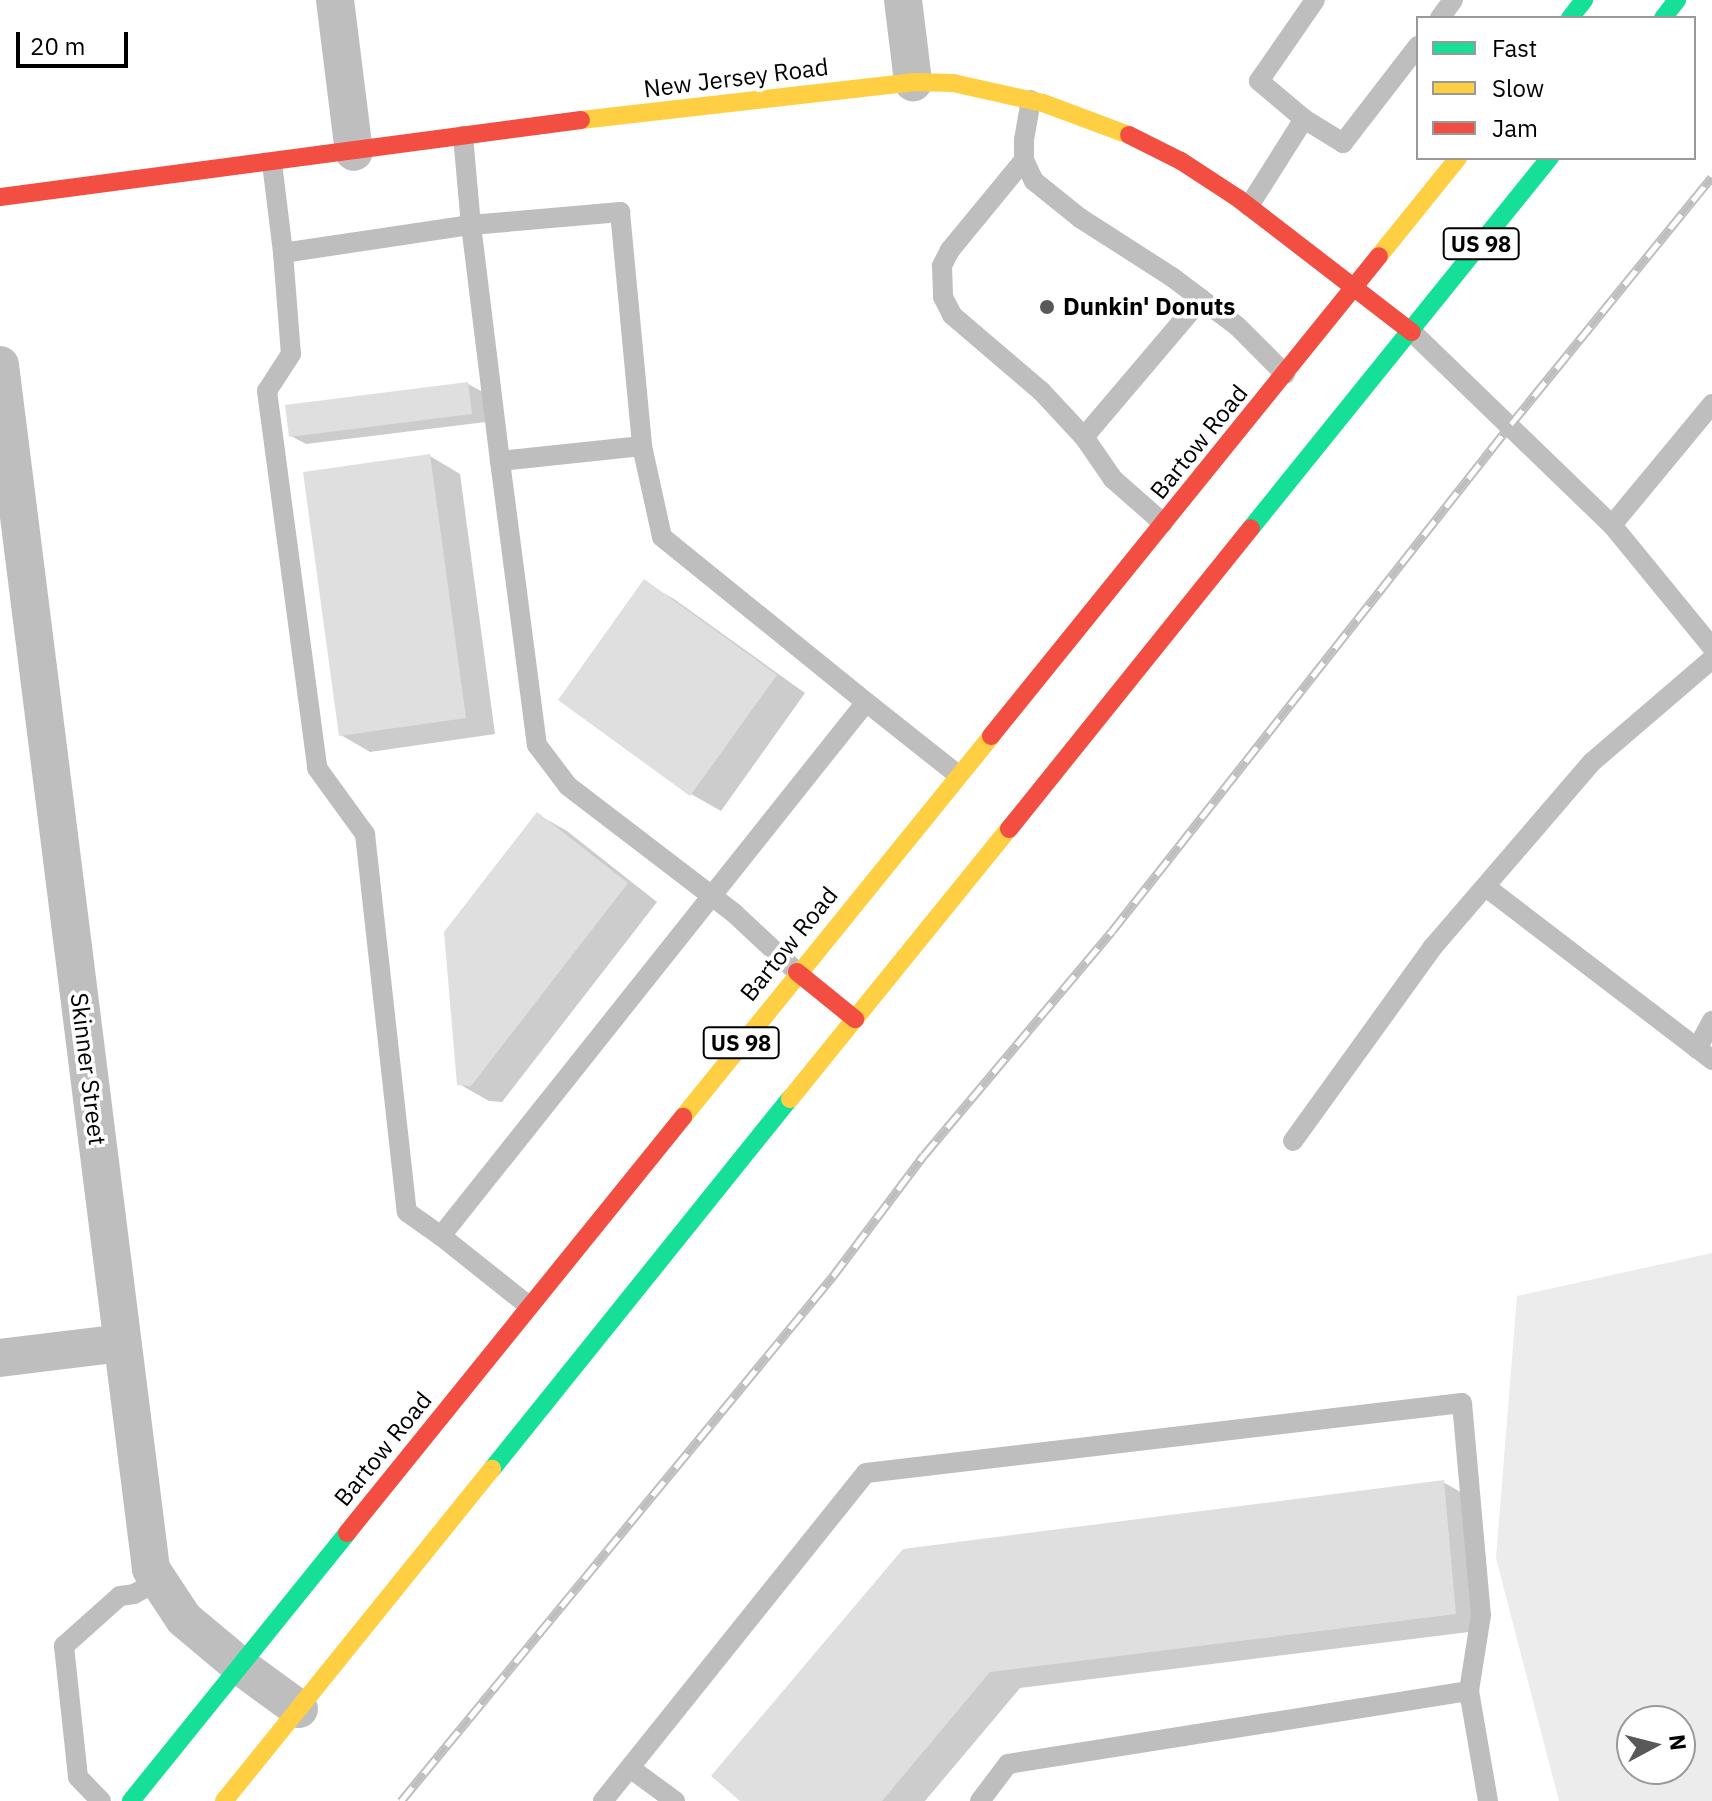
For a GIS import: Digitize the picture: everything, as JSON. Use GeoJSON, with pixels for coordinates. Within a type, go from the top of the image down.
{"type":"FeatureCollection","features":[{"type":"Feature","properties":{"kind":"main road"},"geometry":{"type":"LineString","coordinates":[[1572,16],[1584,0]]}},
{"type":"Feature","properties":{"kind":"main road"},"geometry":{"type":"LineString","coordinates":[[1665,16],[1677,0]]}},
{"type":"Feature","properties":{"kind":"main road","name":"New Jersey Road"},"geometry":{"type":"LineString","coordinates":[[0,197],[463,136],[913,82],[953,83],[1031,100],[1112,126],[1181,161],[1249,206],[1412,332]]}},
{"type":"Feature","properties":{"kind":"main road","name":"Bartow Road"},"geometry":{"type":"LineString","coordinates":[[131,1801],[797,972],[1456,160]]}},
{"type":"Feature","properties":{"kind":"main road","name":"US 98"},"geometry":{"type":"LineString","coordinates":[[224,1801],[1548,160]]}},
{"type":"Feature","properties":{"kind":"main road"},"geometry":{"type":"LineString","coordinates":[[797,972],[855,1019]]}},
{"type":"Feature","properties":{"kind":"street"},"geometry":{"type":"LineString","coordinates":[[335,0],[354,152]]}},
{"type":"Feature","properties":{"kind":"street"},"geometry":{"type":"LineString","coordinates":[[903,0],[913,82]]}},
{"type":"Feature","properties":{"kind":"street","name":"Skinner Street"},"geometry":{"type":"LineString","coordinates":[[0,365],[151,1569],[184,1619],[240,1666],[299,1709]]}},
{"type":"Feature","properties":{"kind":"street"},"geometry":{"type":"LineString","coordinates":[[0,1358],[122,1343]]}},
{"type":"Feature","properties":{"kind":"lane"},"geometry":{"type":"LineString","coordinates":[[1315,0],[1259,81],[1304,119],[1343,143],[1416,49]]}},
{"type":"Feature","properties":{"kind":"lane"},"geometry":{"type":"LineString","coordinates":[[1031,100],[1024,139],[1024,160],[1034,181],[1068,209],[1237,326],[1285,374]]}},
{"type":"Feature","properties":{"kind":"lane"},"geometry":{"type":"LineString","coordinates":[[1249,206],[1304,119]]}},
{"type":"Feature","properties":{"kind":"lane"},"geometry":{"type":"LineString","coordinates":[[463,136],[471,225],[537,745],[568,786],[712,897],[797,972]]}},
{"type":"Feature","properties":{"kind":"lane"},"geometry":{"type":"LineString","coordinates":[[1024,160],[950,250],[942,266],[943,297],[952,315],[1042,392],[1084,437],[1113,479],[1163,523]]}},
{"type":"Feature","properties":{"kind":"lane"},"geometry":{"type":"LineString","coordinates":[[272,163],[291,354],[267,391],[317,768],[365,834],[407,1212],[529,1306]]}},
{"type":"Feature","properties":{"kind":"lane"},"geometry":{"type":"LineString","coordinates":[[283,253],[471,225],[620,212],[642,446],[662,537],[958,775]]}},
{"type":"Feature","properties":{"kind":"lane"},"geometry":{"type":"LineString","coordinates":[[1084,437],[1201,299]]}},
{"type":"Feature","properties":{"kind":"lane"},"geometry":{"type":"LineString","coordinates":[[1412,332],[1612,525],[1712,647]]}},
{"type":"Feature","properties":{"kind":"lane"},"geometry":{"type":"LineString","coordinates":[[1612,525],[1712,404]]}},
{"type":"Feature","properties":{"kind":"lane"},"geometry":{"type":"LineString","coordinates":[[500,461],[642,446]]}},
{"type":"Feature","properties":{"kind":"lane"},"geometry":{"type":"LineString","coordinates":[[1293,1141],[1432,948],[1592,762],[1712,659]]}},
{"type":"Feature","properties":{"kind":"lane"},"geometry":{"type":"LineString","coordinates":[[441,1236],[866,702]]}},
{"type":"Feature","properties":{"kind":"lane"},"geometry":{"type":"LineString","coordinates":[[1486,887],[1705,1054],[1712,1021]]}},
{"type":"Feature","properties":{"kind":"lane"},"geometry":{"type":"LineString","coordinates":[[603,1801],[866,1473],[1462,1403],[1481,1615],[1469,1691],[1488,1801]]}},
{"type":"Feature","properties":{"kind":"lane"},"geometry":{"type":"LineString","coordinates":[[101,1801],[78,1777],[64,1646],[120,1596],[134,1594],[159,1580]]}},
{"type":"Feature","properties":{"kind":"lane"},"geometry":{"type":"LineString","coordinates":[[980,1801],[1008,1764],[1469,1691]]}},
{"type":"Feature","properties":{"kind":"lane"},"geometry":{"type":"LineString","coordinates":[[630,1768],[675,1801]]}},
{"type":"Feature","properties":{"kind":"shaded area"},"geometry":{"type":"Polygon","coordinates":[[[1712,1253],[1712,1801],[1559,1801],[1496,1558],[1517,1296],[1712,1253]]]}},
{"type":"Feature","properties":{"kind":"building"},"geometry":{"type":"Polygon","coordinates":[[[468,382],[472,414],[289,437],[285,405],[468,382]]]}},
{"type":"Feature","properties":{"kind":"building"},"geometry":{"type":"Polygon","coordinates":[[[430,454],[466,718],[339,736],[303,472],[430,454]]]}},
{"type":"Feature","properties":{"kind":"building"},"geometry":{"type":"Polygon","coordinates":[[[644,579],[777,675],[690,796],[558,700],[644,579]]]}},
{"type":"Feature","properties":{"kind":"building"},"geometry":{"type":"Polygon","coordinates":[[[537,812],[628,883],[471,1086],[457,1085],[444,932],[537,812]]]}},
{"type":"Feature","properties":{"kind":"building"},"geometry":{"type":"Polygon","coordinates":[[[1444,1480],[1456,1614],[990,1672],[882,1801],[740,1801],[711,1776],[903,1549],[1444,1480]]]}},
{"type":"Feature","properties":{"kind":"railway"},"geometry":{"type":"LineString","coordinates":[[401,1801],[833,1276],[924,1155],[1112,931],[1511,424],[1712,177]]}},
{"type":"Feature","properties":{"kind":"traffic: fast"},"geometry":{"type":"LineString","coordinates":[[1572,16],[1584,0]]}},
{"type":"Feature","properties":{"kind":"traffic: fast"},"geometry":{"type":"LineString","coordinates":[[1665,16],[1677,0]]}},
{"type":"Feature","properties":{"kind":"traffic: fast"},"geometry":{"type":"LineString","coordinates":[[1251,528],[1548,160]]}},
{"type":"Feature","properties":{"kind":"traffic: fast"},"geometry":{"type":"LineString","coordinates":[[492,1469],[790,1099]]}},
{"type":"Feature","properties":{"kind":"traffic: fast"},"geometry":{"type":"LineString","coordinates":[[131,1801],[347,1533]]}},
{"type":"Feature","properties":{"kind":"traffic: slow"},"geometry":{"type":"LineString","coordinates":[[581,120],[913,82],[953,83],[1043,103],[1129,135]]}},
{"type":"Feature","properties":{"kind":"traffic: slow"},"geometry":{"type":"LineString","coordinates":[[1379,256],[1456,160]]}},
{"type":"Feature","properties":{"kind":"traffic: slow"},"geometry":{"type":"LineString","coordinates":[[683,1117],[991,736]]}},
{"type":"Feature","properties":{"kind":"traffic: slow"},"geometry":{"type":"LineString","coordinates":[[790,1099],[1009,829]]}},
{"type":"Feature","properties":{"kind":"traffic: slow"},"geometry":{"type":"LineString","coordinates":[[224,1801],[492,1469]]}},
{"type":"Feature","properties":{"kind":"traffic: jam"},"geometry":{"type":"LineString","coordinates":[[0,197],[581,120]]}},
{"type":"Feature","properties":{"kind":"traffic: jam"},"geometry":{"type":"LineString","coordinates":[[1129,135],[1181,161],[1239,199],[1412,332]]}},
{"type":"Feature","properties":{"kind":"traffic: jam"},"geometry":{"type":"LineString","coordinates":[[991,736],[1379,256]]}},
{"type":"Feature","properties":{"kind":"traffic: jam"},"geometry":{"type":"LineString","coordinates":[[1009,829],[1251,528]]}},
{"type":"Feature","properties":{"kind":"traffic: jam"},"geometry":{"type":"LineString","coordinates":[[797,972],[855,1019]]}},
{"type":"Feature","properties":{"kind":"traffic: jam"},"geometry":{"type":"LineString","coordinates":[[347,1533],[683,1117]]}},
{"type":"Feature","properties":{"kind":"place","name":"Dunkin' Donuts"},"geometry":{"type":"Point","coordinates":[1047,307]}}]}
